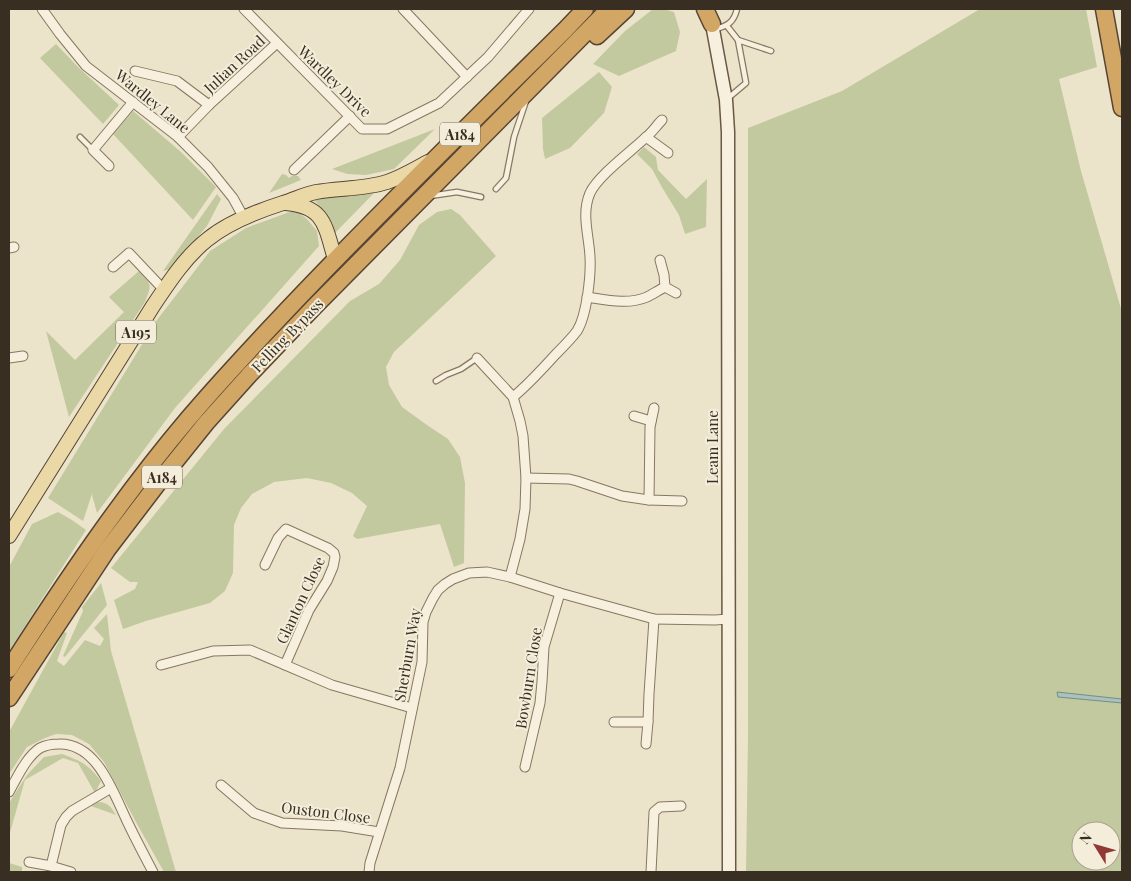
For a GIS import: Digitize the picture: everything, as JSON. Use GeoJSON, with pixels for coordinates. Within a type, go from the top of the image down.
{"type":"FeatureCollection","features":[{"type":"Feature","properties":{"kind":"highway","name":"Felling Bypass"},"geometry":{"type":"LineString","coordinates":[[9,669],[75,569],[130,492],[176,433],[229,372],[335,259],[585,9]]}},
{"type":"Feature","properties":{"kind":"highway","name":"Felling Bypass"},"geometry":{"type":"LineString","coordinates":[[9,698],[107,550],[194,438],[256,367],[609,9]]}},
{"type":"Feature","properties":{"kind":"highway","name":"A184"},"geometry":{"type":"LineString","coordinates":[[549,70],[592,40],[626,9]]}},
{"type":"Feature","properties":{"kind":"highway"},"geometry":{"type":"LineString","coordinates":[[705,9],[716,22]]}},
{"type":"Feature","properties":{"kind":"highway"},"geometry":{"type":"LineString","coordinates":[[1104,9],[1122,108]]}},
{"type":"Feature","properties":{"kind":"main road","name":"Leam Lane"},"geometry":{"type":"LineString","coordinates":[[716,22],[728,132],[729,872]]}},
{"type":"Feature","properties":{"kind":"main road","name":"A195"},"geometry":{"type":"LineString","coordinates":[[9,536],[13,520],[164,290],[199,247],[209,238],[244,218],[313,192],[371,186],[386,182],[400,177],[438,157]]}},
{"type":"Feature","properties":{"kind":"main road"},"geometry":{"type":"LineString","coordinates":[[283,203],[299,204],[317,213],[324,224],[335,259]]}},
{"type":"Feature","properties":{"kind":"street","name":"Wardley Lane"},"geometry":{"type":"LineString","coordinates":[[42,9],[86,66],[178,137],[208,167],[233,198],[244,218]]}},
{"type":"Feature","properties":{"kind":"street","name":"Wardley Drive"},"geometry":{"type":"LineString","coordinates":[[244,9],[362,129],[387,129],[438,103],[488,57],[529,9]]}},
{"type":"Feature","properties":{"kind":"street"},"geometry":{"type":"LineString","coordinates":[[403,9],[467,77]]}},
{"type":"Feature","properties":{"kind":"street","name":"Julian Road"},"geometry":{"type":"LineString","coordinates":[[178,137],[209,105],[277,43]]}},
{"type":"Feature","properties":{"kind":"street","name":"Julian Road"},"geometry":{"type":"LineString","coordinates":[[135,71],[177,81],[209,105]]}},
{"type":"Feature","properties":{"kind":"street"},"geometry":{"type":"LineString","coordinates":[[109,166],[93,150],[133,102]]}},
{"type":"Feature","properties":{"kind":"street"},"geometry":{"type":"LineString","coordinates":[[294,170],[350,116]]}},
{"type":"Feature","properties":{"kind":"street"},"geometry":{"type":"LineString","coordinates":[[513,397],[524,388],[576,332],[580,324],[590,274],[590,255],[585,213],[589,195],[596,182],[662,120]]}},
{"type":"Feature","properties":{"kind":"street"},"geometry":{"type":"LineString","coordinates":[[646,137],[668,153]]}},
{"type":"Feature","properties":{"kind":"street"},"geometry":{"type":"LineString","coordinates":[[113,267],[129,253],[164,290]]}},
{"type":"Feature","properties":{"kind":"street"},"geometry":{"type":"LineString","coordinates":[[660,260],[665,287]]}},
{"type":"Feature","properties":{"kind":"street"},"geometry":{"type":"LineString","coordinates":[[587,296],[619,301],[638,300],[665,287]]}},
{"type":"Feature","properties":{"kind":"street"},"geometry":{"type":"LineString","coordinates":[[665,287],[676,293]]}},
{"type":"Feature","properties":{"kind":"street"},"geometry":{"type":"LineString","coordinates":[[9,358],[23,356]]}},
{"type":"Feature","properties":{"kind":"street"},"geometry":{"type":"LineString","coordinates":[[477,358],[513,397],[524,436],[526,478],[524,525],[510,577]]}},
{"type":"Feature","properties":{"kind":"street"},"geometry":{"type":"LineString","coordinates":[[649,500],[651,421],[654,408]]}},
{"type":"Feature","properties":{"kind":"street"},"geometry":{"type":"LineString","coordinates":[[634,416],[651,421]]}},
{"type":"Feature","properties":{"kind":"street"},"geometry":{"type":"LineString","coordinates":[[526,478],[568,479],[612,494],[632,498],[682,501]]}},
{"type":"Feature","properties":{"kind":"street","name":"Glanton Close"},"geometry":{"type":"LineString","coordinates":[[265,565],[278,538],[286,529],[328,548],[336,557],[327,581],[309,610],[285,665]]}},
{"type":"Feature","properties":{"kind":"street","name":"Sherburn Way"},"geometry":{"type":"LineString","coordinates":[[369,872],[379,832],[400,768],[422,662],[423,622],[433,598],[445,584],[469,573],[487,572],[654,619],[728,619]]}},
{"type":"Feature","properties":{"kind":"street","name":"Bowburn Close"},"geometry":{"type":"LineString","coordinates":[[525,767],[540,703],[544,647],[560,593]]}},
{"type":"Feature","properties":{"kind":"street"},"geometry":{"type":"LineString","coordinates":[[646,744],[654,619]]}},
{"type":"Feature","properties":{"kind":"street","name":"Glanton Close"},"geometry":{"type":"LineString","coordinates":[[161,665],[212,651],[250,650],[332,685],[412,708]]}},
{"type":"Feature","properties":{"kind":"street"},"geometry":{"type":"LineString","coordinates":[[614,722],[648,722]]}},
{"type":"Feature","properties":{"kind":"street"},"geometry":{"type":"LineString","coordinates":[[9,792],[26,764],[35,752],[41,748],[57,744],[71,746],[85,753],[100,768],[153,872]]}},
{"type":"Feature","properties":{"kind":"street","name":"Ouston Close"},"geometry":{"type":"LineString","coordinates":[[221,785],[254,813],[282,823],[342,826],[379,832]]}},
{"type":"Feature","properties":{"kind":"street"},"geometry":{"type":"LineString","coordinates":[[51,866],[61,825],[66,817],[72,810],[111,788]]}},
{"type":"Feature","properties":{"kind":"street"},"geometry":{"type":"LineString","coordinates":[[651,872],[654,812],[660,807],[681,806]]}},
{"type":"Feature","properties":{"kind":"street"},"geometry":{"type":"LineString","coordinates":[[29,862],[72,872]]}},
{"type":"Feature","properties":{"kind":"lane"},"geometry":{"type":"LineString","coordinates":[[716,22],[736,15],[737,9]]}},
{"type":"Feature","properties":{"kind":"lane"},"geometry":{"type":"LineString","coordinates":[[716,22],[738,40],[771,51]]}},
{"type":"Feature","properties":{"kind":"lane"},"geometry":{"type":"LineString","coordinates":[[726,100],[746,83],[738,40]]}},
{"type":"Feature","properties":{"kind":"lane"},"geometry":{"type":"LineString","coordinates":[[496,189],[506,178],[514,137],[530,88]]}},
{"type":"Feature","properties":{"kind":"lane"},"geometry":{"type":"LineString","coordinates":[[80,137],[93,150]]}},
{"type":"Feature","properties":{"kind":"lane"},"geometry":{"type":"LineString","coordinates":[[422,197],[457,192],[480,197]]}},
{"type":"Feature","properties":{"kind":"lane"},"geometry":{"type":"LineString","coordinates":[[436,381],[462,369],[477,358]]}},
{"type":"Feature","properties":{"kind":"green space"},"geometry":{"type":"Polygon","coordinates":[[[653,9],[674,12],[680,32],[676,51],[619,76],[593,64],[625,31],[653,9]]]}},
{"type":"Feature","properties":{"kind":"green space"},"geometry":{"type":"Polygon","coordinates":[[[980,9],[1086,9],[1097,67],[1059,79],[1081,171],[1122,312],[1122,872],[746,872],[748,736],[748,128],[842,91],[980,9]]]}},
{"type":"Feature","properties":{"kind":"green space"},"geometry":{"type":"Polygon","coordinates":[[[56,44],[119,105],[103,124],[40,58],[56,44]]]}},
{"type":"Feature","properties":{"kind":"green space"},"geometry":{"type":"Polygon","coordinates":[[[599,72],[612,87],[604,113],[570,148],[545,159],[542,118],[599,72]]]}},
{"type":"Feature","properties":{"kind":"green space"},"geometry":{"type":"Polygon","coordinates":[[[133,111],[181,152],[216,187],[193,220],[113,134],[133,111]]]}},
{"type":"Feature","properties":{"kind":"green space"},"geometry":{"type":"Polygon","coordinates":[[[435,129],[394,169],[366,175],[347,174],[332,169],[435,129]]]}},
{"type":"Feature","properties":{"kind":"green space"},"geometry":{"type":"Polygon","coordinates":[[[644,147],[656,157],[658,170],[686,199],[707,179],[706,227],[685,234],[679,215],[652,169],[637,154],[644,147]]]}},
{"type":"Feature","properties":{"kind":"green space"},"geometry":{"type":"Polygon","coordinates":[[[282,174],[289,178],[298,176],[301,180],[269,193],[282,174]]]}},
{"type":"Feature","properties":{"kind":"green space"},"geometry":{"type":"Polygon","coordinates":[[[377,190],[334,234],[326,214],[312,198],[377,190]]]}},
{"type":"Feature","properties":{"kind":"green space"},"geometry":{"type":"Polygon","coordinates":[[[217,194],[221,199],[207,226],[171,269],[163,271],[217,194]]]}},
{"type":"Feature","properties":{"kind":"green space"},"geometry":{"type":"Polygon","coordinates":[[[451,209],[460,215],[496,256],[394,352],[386,367],[389,385],[402,407],[448,439],[460,457],[465,483],[464,563],[454,567],[440,524],[357,539],[353,536],[367,506],[352,493],[331,483],[307,478],[274,482],[252,494],[241,508],[234,525],[233,573],[225,591],[210,603],[123,629],[114,600],[135,589],[138,582],[130,582],[111,568],[224,429],[350,301],[379,284],[400,260],[419,225],[437,212],[451,209]]]}},
{"type":"Feature","properties":{"kind":"green space"},"geometry":{"type":"Polygon","coordinates":[[[295,210],[307,219],[317,231],[319,246],[175,408],[97,513],[92,495],[93,491],[83,521],[48,498],[157,320],[210,251],[246,228],[295,210]]]}},
{"type":"Feature","properties":{"kind":"green space"},"geometry":{"type":"Polygon","coordinates":[[[139,271],[150,285],[145,302],[69,417],[46,331],[75,360],[124,312],[109,297],[139,271]]]}},
{"type":"Feature","properties":{"kind":"green space"},"geometry":{"type":"Polygon","coordinates":[[[58,512],[86,530],[9,651],[9,567],[32,524],[58,512]]]}},
{"type":"Feature","properties":{"kind":"green space"},"geometry":{"type":"Polygon","coordinates":[[[101,583],[107,605],[65,657],[63,656],[83,611],[82,607],[101,583]]]}},
{"type":"Feature","properties":{"kind":"green space"},"geometry":{"type":"Polygon","coordinates":[[[107,614],[111,651],[176,872],[164,872],[104,762],[89,744],[72,735],[56,734],[45,738],[27,747],[9,774],[9,732],[64,632],[67,633],[57,661],[64,666],[85,640],[100,646],[104,639],[94,628],[107,614]]]}},
{"type":"Feature","properties":{"kind":"green space"},"geometry":{"type":"Polygon","coordinates":[[[62,754],[84,764],[96,775],[101,781],[95,793],[78,763],[63,758],[25,780],[9,836],[9,803],[27,775],[44,757],[62,754]]]}},
{"type":"Feature","properties":{"kind":"green space"},"geometry":{"type":"Polygon","coordinates":[[[98,802],[109,806],[116,815],[91,806],[98,802]]]}},
{"type":"Feature","properties":{"kind":"green space"},"geometry":{"type":"Polygon","coordinates":[[[9,863],[22,867],[22,872],[9,872],[9,863]]]}},
{"type":"Feature","properties":{"kind":"water"},"geometry":{"type":"Polygon","coordinates":[[[1057,692],[1122,699],[1122,703],[1058,697],[1057,692]]]}}]}
